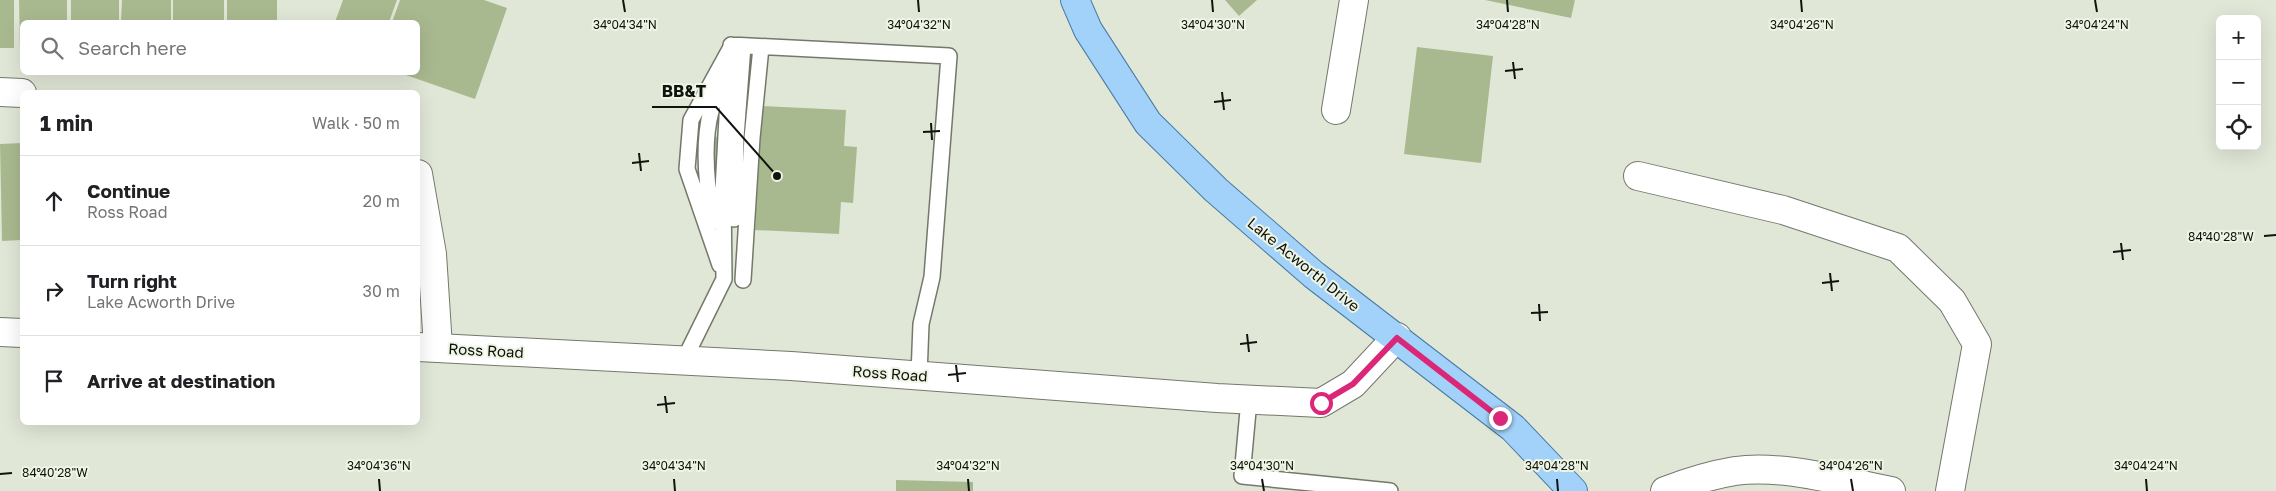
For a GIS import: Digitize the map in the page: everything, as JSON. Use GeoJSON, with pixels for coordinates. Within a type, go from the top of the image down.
{"type":"FeatureCollection","features":[{"type":"Feature","properties":{"kind":"main road","name":"Lake Acworth Drive"},"geometry":{"type":"LineString","coordinates":[[1075,0],[1088,30],[1148,123],[1216,190],[1306,269],[1513,428],[1573,491]]}},
{"type":"Feature","properties":{"kind":"street"},"geometry":{"type":"LineString","coordinates":[[1336,110],[1354,0]]}},
{"type":"Feature","properties":{"kind":"street"},"geometry":{"type":"LineString","coordinates":[[0,92],[20,93]]}},
{"type":"Feature","properties":{"kind":"street"},"geometry":{"type":"LineString","coordinates":[[1638,176],[1783,210],[1898,248],[1952,301],[1977,344],[1950,491]]}},
{"type":"Feature","properties":{"kind":"street"},"geometry":{"type":"LineString","coordinates":[[420,185],[432,254],[428,347]]}},
{"type":"Feature","properties":{"kind":"street"},"geometry":{"type":"LineString","coordinates":[[0,332],[20,333]]}},
{"type":"Feature","properties":{"kind":"street","name":"Ross Road"},"geometry":{"type":"LineString","coordinates":[[428,347],[684,360],[919,375],[1250,400],[1321,403],[1353,384],[1397,338]]}},
{"type":"Feature","properties":{"kind":"street"},"geometry":{"type":"LineString","coordinates":[[1665,491],[1701,478],[1728,473],[1779,471],[1891,491]]}},
{"type":"Feature","properties":{"kind":"lane"},"geometry":{"type":"LineString","coordinates":[[737,46],[949,56],[932,277],[921,324],[919,375]]}},
{"type":"Feature","properties":{"kind":"lane"},"geometry":{"type":"LineString","coordinates":[[734,279],[723,190],[737,46]]}},
{"type":"Feature","properties":{"kind":"lane"},"geometry":{"type":"LineString","coordinates":[[734,279],[687,169],[691,120],[737,46]]}},
{"type":"Feature","properties":{"kind":"lane"},"geometry":{"type":"LineString","coordinates":[[684,360],[734,279],[752,138],[761,47]]}},
{"type":"Feature","properties":{"kind":"lane"},"geometry":{"type":"LineString","coordinates":[[1250,400],[1242,483],[1390,491]]}},
{"type":"Feature","properties":{"kind":"building"},"geometry":{"type":"Polygon","coordinates":[[[0,0],[14,0],[14,48],[0,48],[0,0]]]}},
{"type":"Feature","properties":{"kind":"building"},"geometry":{"type":"Polygon","coordinates":[[[19,0],[67,0],[67,20],[20,20],[20,50],[19,0]]]}},
{"type":"Feature","properties":{"kind":"building"},"geometry":{"type":"Polygon","coordinates":[[[71,0],[119,0],[119,20],[71,20],[71,0]]]}},
{"type":"Feature","properties":{"kind":"building"},"geometry":{"type":"Polygon","coordinates":[[[122,0],[171,0],[171,20],[121,20],[122,0]]]}},
{"type":"Feature","properties":{"kind":"building"},"geometry":{"type":"Polygon","coordinates":[[[173,0],[224,0],[224,20],[173,20],[173,0]]]}},
{"type":"Feature","properties":{"kind":"building"},"geometry":{"type":"Polygon","coordinates":[[[227,0],[277,0],[277,20],[227,20],[227,0]]]}},
{"type":"Feature","properties":{"kind":"building"},"geometry":{"type":"Polygon","coordinates":[[[343,0],[397,0],[390,20],[336,20],[343,0]]]}},
{"type":"Feature","properties":{"kind":"building"},"geometry":{"type":"Polygon","coordinates":[[[400,0],[484,0],[507,8],[475,99],[406,75],[420,75],[420,20],[393,20],[400,0]]]}},
{"type":"Feature","properties":{"kind":"building"},"geometry":{"type":"Polygon","coordinates":[[[1225,0],[1257,0],[1239,16],[1225,0]]]}},
{"type":"Feature","properties":{"kind":"building"},"geometry":{"type":"Polygon","coordinates":[[[1485,0],[1575,0],[1571,18],[1485,0]]]}},
{"type":"Feature","properties":{"kind":"building"},"geometry":{"type":"Polygon","coordinates":[[[1417,47],[1493,56],[1481,163],[1404,154],[1417,47]]]}},
{"type":"Feature","properties":{"kind":"building"},"geometry":{"type":"Polygon","coordinates":[[[761,106],[846,110],[844,146],[857,147],[853,203],[841,202],[839,234],[755,230],[757,192],[697,189],[700,136],[759,139],[761,106]]]}},
{"type":"Feature","properties":{"kind":"building"},"geometry":{"type":"Polygon","coordinates":[[[20,143],[20,240],[2,241],[0,144],[20,143]]]}},
{"type":"Feature","properties":{"kind":"building"},"geometry":{"type":"Polygon","coordinates":[[[896,480],[973,482],[973,491],[896,491],[896,480]]]}},
{"type":"Feature","properties":{"kind":"place","name":"BB&T"},"geometry":{"type":"Point","coordinates":[777,176]}},
{"type":"Feature","properties":{"kind":"route"},"geometry":{"type":"LineString","coordinates":[[1321,403],[1353,384],[1397,338],[1500,418]]}}]}
